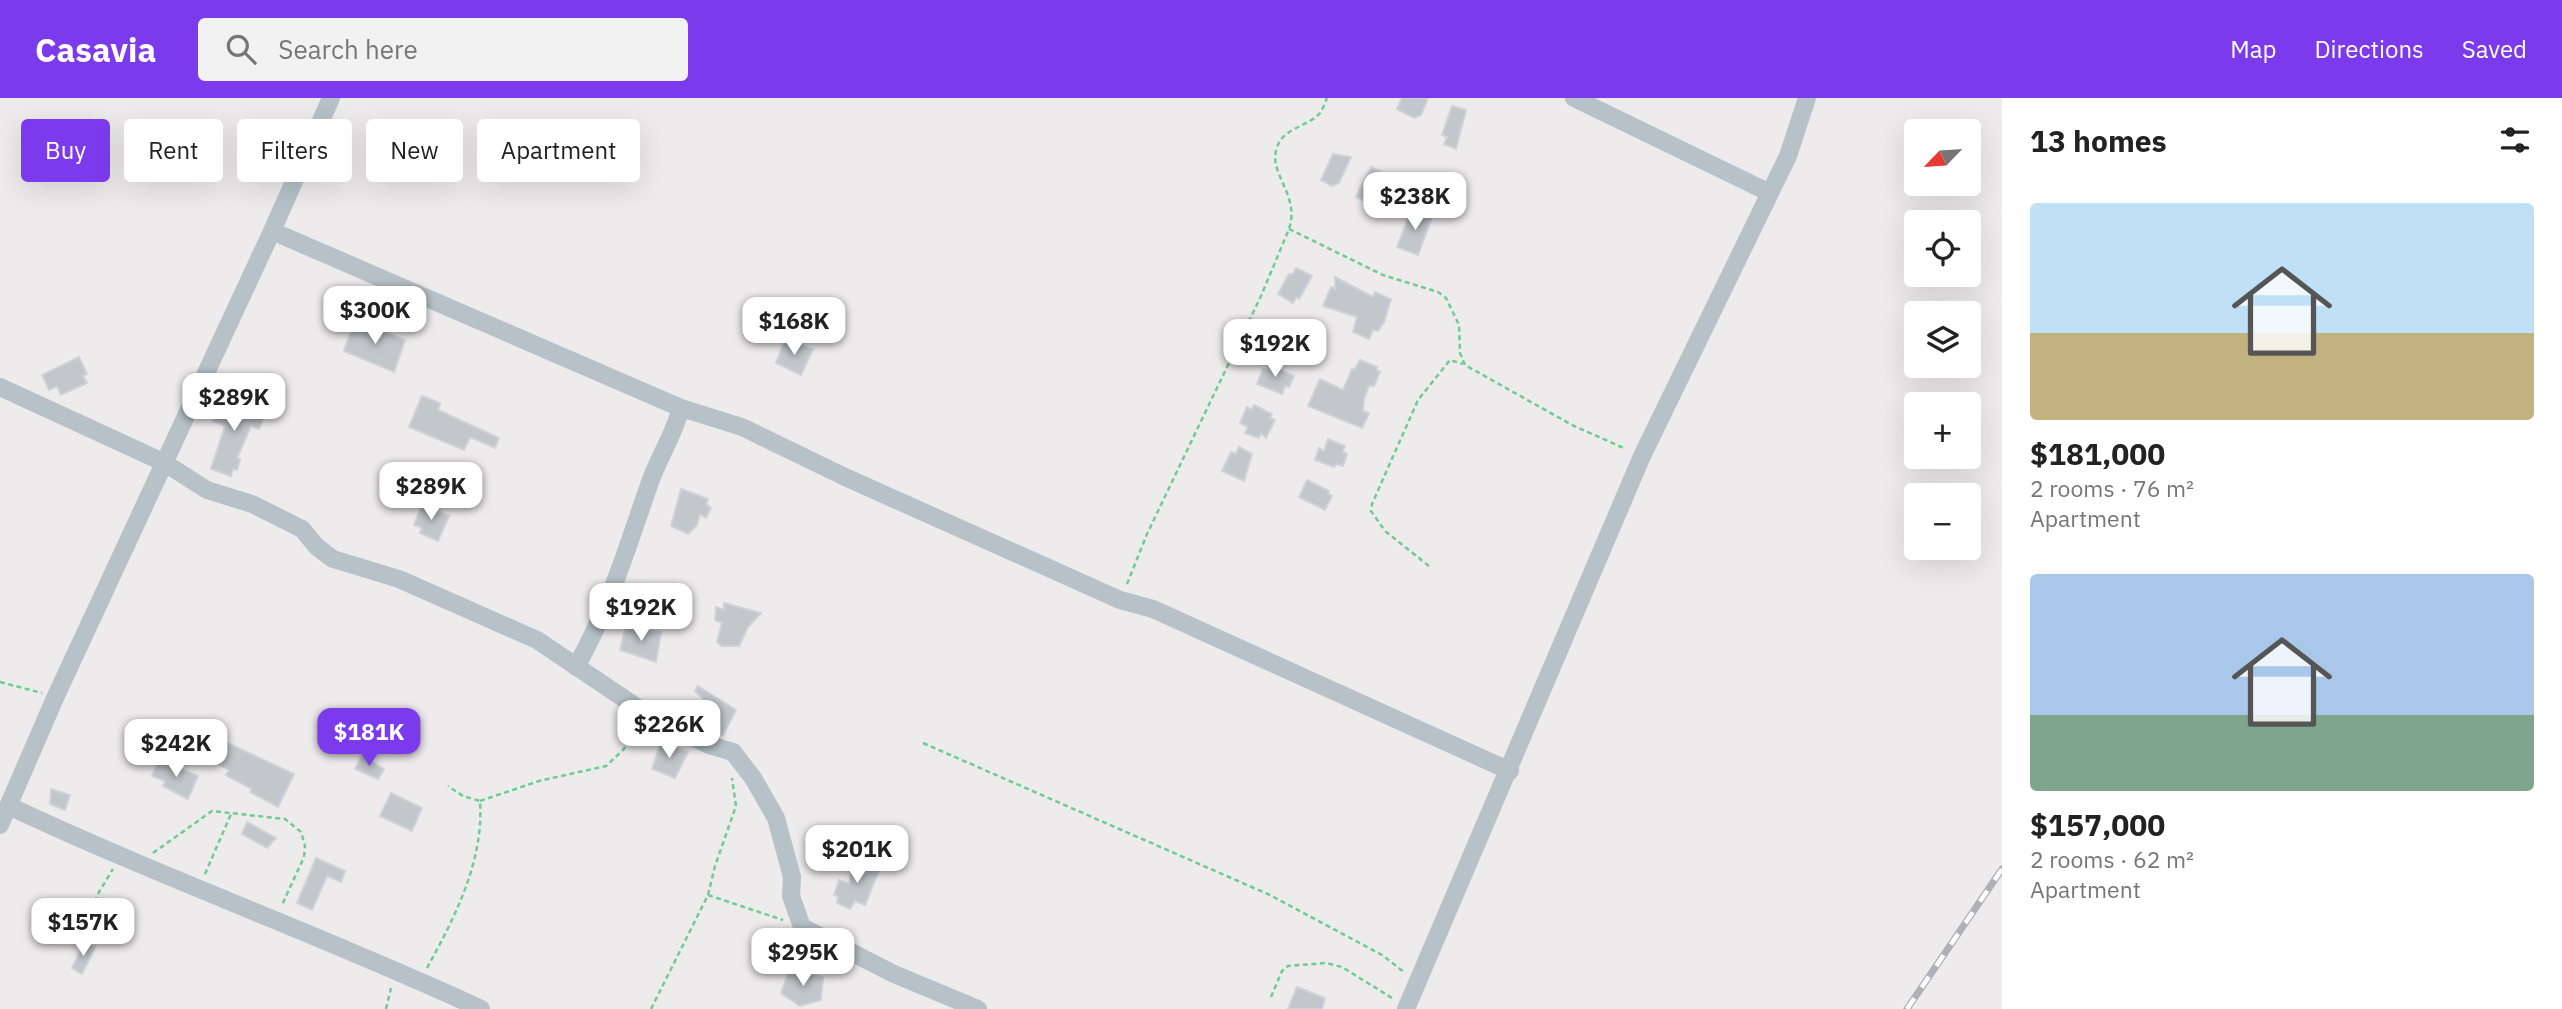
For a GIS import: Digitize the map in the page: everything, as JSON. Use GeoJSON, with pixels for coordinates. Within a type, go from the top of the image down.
{"type":"FeatureCollection","features":[{"type":"Feature","properties":{"kind":"street"},"geometry":{"type":"LineString","coordinates":[[0,825],[55,698],[331,98]]}},
{"type":"Feature","properties":{"kind":"street"},"geometry":{"type":"LineString","coordinates":[[1574,98],[1768,192]]}},
{"type":"Feature","properties":{"kind":"street"},"geometry":{"type":"LineString","coordinates":[[1407,1008],[1642,456],[1768,192],[1788,156],[1807,98]]}},
{"type":"Feature","properties":{"kind":"street"},"geometry":{"type":"LineString","coordinates":[[272,231],[681,408],[742,427],[845,477],[1120,600],[1153,609],[1510,771]]}},
{"type":"Feature","properties":{"kind":"street"},"geometry":{"type":"LineString","coordinates":[[0,387],[163,462],[208,490],[252,504],[302,528],[317,547],[332,559],[399,579],[467,606],[537,640],[647,714],[709,745],[733,752],[753,778],[776,818],[792,877],[791,896],[802,927],[906,979],[978,1009]]}},
{"type":"Feature","properties":{"kind":"street"},"geometry":{"type":"LineString","coordinates":[[576,667],[594,636],[651,479],[675,429],[681,408]]}},
{"type":"Feature","properties":{"kind":"street"},"geometry":{"type":"LineString","coordinates":[[9,806],[129,862],[277,919],[481,1009]]}},
{"type":"Feature","properties":{"kind":"path"},"geometry":{"type":"LineString","coordinates":[[1120,600],[1147,534],[1197,434],[1289,229],[1289,194],[1275,165],[1276,148],[1284,136],[1320,114],[1327,98]]}},
{"type":"Feature","properties":{"kind":"path"},"geometry":{"type":"LineString","coordinates":[[1289,229],[1383,275],[1438,292],[1446,298],[1459,325],[1460,353],[1465,365]]}},
{"type":"Feature","properties":{"kind":"path"},"geometry":{"type":"LineString","coordinates":[[1429,566],[1385,531],[1371,511],[1418,400],[1450,360],[1465,365],[1572,425],[1642,456]]}},
{"type":"Feature","properties":{"kind":"path"},"geometry":{"type":"LineString","coordinates":[[0,682],[55,698]]}},
{"type":"Feature","properties":{"kind":"path"},"geometry":{"type":"LineString","coordinates":[[448,786],[463,796],[480,801],[539,781],[606,766],[623,751],[647,714]]}},
{"type":"Feature","properties":{"kind":"path"},"geometry":{"type":"LineString","coordinates":[[923,743],[1270,895],[1382,955],[1418,982]]}},
{"type":"Feature","properties":{"kind":"path"},"geometry":{"type":"LineString","coordinates":[[651,1009],[708,895],[736,806],[731,776],[733,752]]}},
{"type":"Feature","properties":{"kind":"path"},"geometry":{"type":"LineString","coordinates":[[420,981],[464,894],[478,845],[480,801]]}},
{"type":"Feature","properties":{"kind":"path"},"geometry":{"type":"LineString","coordinates":[[81,933],[109,874],[212,811],[285,820],[296,826],[304,838],[304,857],[277,919]]}},
{"type":"Feature","properties":{"kind":"path"},"geometry":{"type":"LineString","coordinates":[[199,890],[232,814]]}},
{"type":"Feature","properties":{"kind":"path"},"geometry":{"type":"LineString","coordinates":[[708,895],[802,927]]}},
{"type":"Feature","properties":{"kind":"path"},"geometry":{"type":"LineString","coordinates":[[1271,998],[1282,971],[1288,966],[1326,963],[1342,967],[1407,1008]]}},
{"type":"Feature","properties":{"kind":"path"},"geometry":{"type":"LineString","coordinates":[[386,1009],[396,971]]}},
{"type":"Feature","properties":{"kind":"building"},"geometry":{"type":"Polygon","coordinates":[[[1402,98],[1428,98],[1421,115],[1414,118],[1397,109],[1402,98]]]}},
{"type":"Feature","properties":{"kind":"building"},"geometry":{"type":"Polygon","coordinates":[[[1452,106],[1466,110],[1456,149],[1444,144],[1447,137],[1442,135],[1452,106]]]}},
{"type":"Feature","properties":{"kind":"building"},"geometry":{"type":"Polygon","coordinates":[[[1333,154],[1351,157],[1339,183],[1332,186],[1321,180],[1333,154]]]}},
{"type":"Feature","properties":{"kind":"building"},"geometry":{"type":"Polygon","coordinates":[[[1371,167],[1387,175],[1385,178],[1391,182],[1382,202],[1378,200],[1375,206],[1356,197],[1371,167]]]}},
{"type":"Feature","properties":{"kind":"building"},"geometry":{"type":"Polygon","coordinates":[[[1412,209],[1432,217],[1418,255],[1397,247],[1412,209]]]}},
{"type":"Feature","properties":{"kind":"building"},"geometry":{"type":"Polygon","coordinates":[[[1296,268],[1312,276],[1299,299],[1296,297],[1293,303],[1278,294],[1289,274],[1293,274],[1296,268]]]}},
{"type":"Feature","properties":{"kind":"building"},"geometry":{"type":"Polygon","coordinates":[[[1335,277],[1373,297],[1375,292],[1391,299],[1384,322],[1378,331],[1373,330],[1369,339],[1353,332],[1357,317],[1323,306],[1331,287],[1335,289],[1335,277]]]}},
{"type":"Feature","properties":{"kind":"building"},"geometry":{"type":"Polygon","coordinates":[[[355,320],[405,340],[394,372],[344,351],[355,320]]]}},
{"type":"Feature","properties":{"kind":"building"},"geometry":{"type":"Polygon","coordinates":[[[1282,322],[1309,335],[1302,350],[1296,351],[1273,340],[1282,322]]]}},
{"type":"Feature","properties":{"kind":"building"},"geometry":{"type":"Polygon","coordinates":[[[785,340],[813,349],[801,375],[776,363],[785,340]]]}},
{"type":"Feature","properties":{"kind":"building"},"geometry":{"type":"Polygon","coordinates":[[[79,357],[87,374],[83,376],[87,383],[61,395],[57,386],[49,390],[42,375],[79,357]]]}},
{"type":"Feature","properties":{"kind":"building"},"geometry":{"type":"Polygon","coordinates":[[[1360,360],[1377,367],[1376,370],[1380,372],[1374,386],[1369,386],[1364,399],[1363,411],[1369,413],[1362,428],[1308,406],[1320,379],[1343,390],[1352,369],[1355,369],[1360,360]]]}},
{"type":"Feature","properties":{"kind":"building"},"geometry":{"type":"Polygon","coordinates":[[[1269,365],[1294,376],[1282,394],[1257,384],[1263,369],[1267,370],[1269,365]]]}},
{"type":"Feature","properties":{"kind":"building"},"geometry":{"type":"Polygon","coordinates":[[[224,396],[265,414],[259,429],[251,426],[237,458],[240,459],[237,470],[233,469],[231,476],[211,469],[225,426],[213,421],[224,396]]]}},
{"type":"Feature","properties":{"kind":"building"},"geometry":{"type":"Polygon","coordinates":[[[422,396],[440,403],[438,410],[499,438],[495,448],[470,437],[464,450],[409,427],[422,396]]]}},
{"type":"Feature","properties":{"kind":"building"},"geometry":{"type":"Polygon","coordinates":[[[1254,405],[1272,414],[1270,418],[1275,420],[1266,438],[1261,433],[1259,438],[1245,433],[1248,427],[1240,423],[1247,407],[1252,410],[1254,405]]]}},
{"type":"Feature","properties":{"kind":"building"},"geometry":{"type":"Polygon","coordinates":[[[1328,439],[1345,446],[1343,452],[1347,454],[1343,466],[1337,464],[1334,467],[1315,460],[1319,448],[1324,451],[1328,439]]]}},
{"type":"Feature","properties":{"kind":"building"},"geometry":{"type":"Polygon","coordinates":[[[1239,447],[1252,454],[1244,481],[1222,471],[1231,452],[1236,454],[1239,447]]]}},
{"type":"Feature","properties":{"kind":"building"},"geometry":{"type":"Polygon","coordinates":[[[1307,480],[1329,491],[1328,494],[1332,496],[1325,510],[1299,497],[1307,480]]]}},
{"type":"Feature","properties":{"kind":"building"},"geometry":{"type":"Polygon","coordinates":[[[681,489],[708,499],[706,504],[711,508],[706,518],[700,514],[697,525],[688,534],[671,526],[681,489]]]}},
{"type":"Feature","properties":{"kind":"building"},"geometry":{"type":"Polygon","coordinates":[[[422,504],[449,516],[438,541],[420,533],[422,528],[414,525],[422,504]]]}},
{"type":"Feature","properties":{"kind":"building"},"geometry":{"type":"Polygon","coordinates":[[[724,603],[761,613],[748,627],[739,646],[722,646],[717,642],[722,623],[715,620],[716,607],[724,610],[724,603]]]}},
{"type":"Feature","properties":{"kind":"building"},"geometry":{"type":"Polygon","coordinates":[[[626,626],[661,632],[656,662],[620,650],[626,626]]]}},
{"type":"Feature","properties":{"kind":"building"},"geometry":{"type":"Polygon","coordinates":[[[698,686],[736,710],[723,735],[705,725],[715,710],[695,691],[698,686]]]}},
{"type":"Feature","properties":{"kind":"building"},"geometry":{"type":"Polygon","coordinates":[[[221,740],[294,774],[278,807],[250,792],[252,789],[226,775],[229,770],[211,760],[221,740]]]}},
{"type":"Feature","properties":{"kind":"building"},"geometry":{"type":"Polygon","coordinates":[[[661,742],[688,752],[675,778],[652,769],[661,742]]]}},
{"type":"Feature","properties":{"kind":"building"},"geometry":{"type":"Polygon","coordinates":[[[362,756],[384,769],[378,779],[355,769],[362,756]]]}},
{"type":"Feature","properties":{"kind":"building"},"geometry":{"type":"Polygon","coordinates":[[[159,760],[198,776],[188,799],[163,786],[165,781],[152,776],[159,760]]]}},
{"type":"Feature","properties":{"kind":"building"},"geometry":{"type":"Polygon","coordinates":[[[51,789],[70,795],[65,810],[50,804],[51,789]]]}},
{"type":"Feature","properties":{"kind":"building"},"geometry":{"type":"Polygon","coordinates":[[[391,793],[422,808],[412,831],[380,816],[391,793]]]}},
{"type":"Feature","properties":{"kind":"building"},"geometry":{"type":"Polygon","coordinates":[[[247,822],[276,838],[267,848],[242,834],[247,822]]]}},
{"type":"Feature","properties":{"kind":"building"},"geometry":{"type":"Polygon","coordinates":[[[316,858],[345,871],[341,882],[327,876],[312,910],[297,903],[316,858]]]}},
{"type":"Feature","properties":{"kind":"building"},"geometry":{"type":"Polygon","coordinates":[[[855,858],[880,868],[865,905],[855,901],[850,909],[837,903],[838,897],[834,895],[839,880],[849,884],[855,858]]]}},
{"type":"Feature","properties":{"kind":"building"},"geometry":{"type":"Polygon","coordinates":[[[84,944],[95,947],[82,974],[72,968],[84,944]]]}},
{"type":"Feature","properties":{"kind":"building"},"geometry":{"type":"Polygon","coordinates":[[[789,971],[823,977],[821,1000],[800,1006],[781,993],[789,971]]]}},
{"type":"Feature","properties":{"kind":"building"},"geometry":{"type":"Polygon","coordinates":[[[1297,987],[1325,998],[1322,1009],[1288,1009],[1297,987]]]}},
{"type":"Feature","properties":{"kind":"railway"},"geometry":{"type":"LineString","coordinates":[[1907,1009],[2002,869]]}}]}
